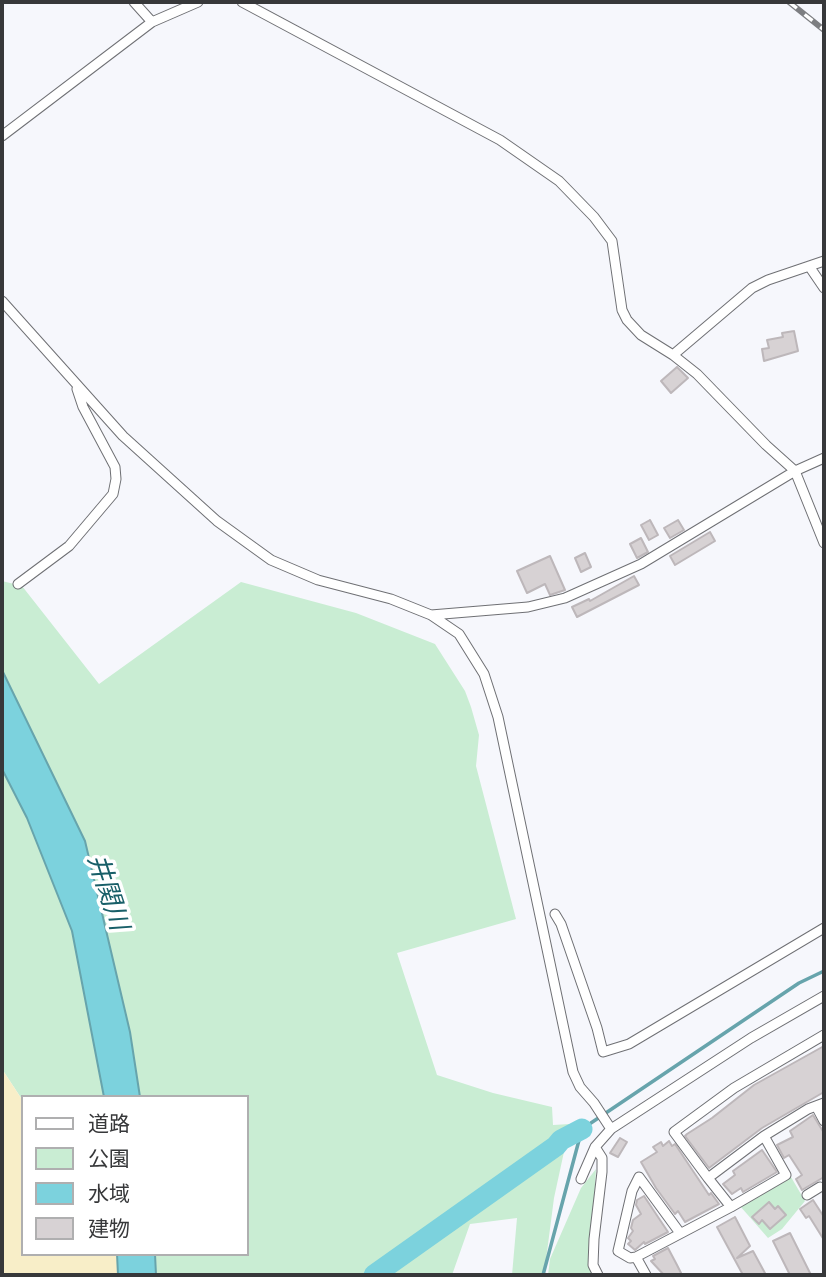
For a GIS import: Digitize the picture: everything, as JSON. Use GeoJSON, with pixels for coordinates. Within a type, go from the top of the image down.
{"type":"FeatureCollection","features":[{"type":"Feature","properties":{"kind":"street"},"geometry":{"type":"LineString","coordinates":[[134,2],[152,22]]}},
{"type":"Feature","properties":{"kind":"street"},"geometry":{"type":"LineString","coordinates":[[2,136],[152,22],[198,2]]}},
{"type":"Feature","properties":{"kind":"street"},"geometry":{"type":"LineString","coordinates":[[242,2],[500,140],[559,181],[612,241],[622,310],[627,320],[641,335],[674,355],[697,374],[795,471],[824,543]]}},
{"type":"Feature","properties":{"kind":"street"},"geometry":{"type":"LineString","coordinates":[[674,355],[752,288],[824,261]]}},
{"type":"Feature","properties":{"kind":"street"},"geometry":{"type":"LineString","coordinates":[[809,266],[824,288]]}},
{"type":"Feature","properties":{"kind":"street"},"geometry":{"type":"LineString","coordinates":[[2,301],[123,436],[217,521],[271,560],[318,580],[391,599],[431,615],[459,635],[484,674],[498,717],[573,1072],[580,1087],[610,1128]]}},
{"type":"Feature","properties":{"kind":"street"},"geometry":{"type":"LineString","coordinates":[[18,584],[69,545],[113,494],[117,479],[115,467],[83,407],[75,385]]}},
{"type":"Feature","properties":{"kind":"street"},"geometry":{"type":"LineString","coordinates":[[431,615],[528,607],[565,598],[642,564],[795,471],[824,458]]}},
{"type":"Feature","properties":{"kind":"street"},"geometry":{"type":"LineString","coordinates":[[555,914],[578,972],[603,1052],[629,1044],[824,928]]}},
{"type":"Feature","properties":{"kind":"street"},"geometry":{"type":"LineString","coordinates":[[581,1179],[595,1147],[610,1128],[751,1038],[824,996]]}},
{"type":"Feature","properties":{"kind":"street"},"geometry":{"type":"LineString","coordinates":[[731,1207],[674,1132],[734,1088],[824,1035]]}},
{"type":"Feature","properties":{"kind":"street"},"geometry":{"type":"LineString","coordinates":[[708,1178],[764,1136],[808,1109],[820,1105],[824,1121]]}},
{"type":"Feature","properties":{"kind":"street"},"geometry":{"type":"LineString","coordinates":[[680,1233],[639,1177],[632,1191],[618,1251],[630,1258],[636,1257],[731,1207],[786,1175],[764,1136]]}},
{"type":"Feature","properties":{"kind":"street"},"geometry":{"type":"LineString","coordinates":[[595,1147],[602,1158],[593,1265],[598,1275]]}},
{"type":"Feature","properties":{"kind":"street"},"geometry":{"type":"LineString","coordinates":[[807,1195],[823,1188]]}},
{"type":"Feature","properties":{"kind":"street"},"geometry":{"type":"LineString","coordinates":[[636,1257],[646,1275]]}},
{"type":"Feature","properties":{"kind":"green space"},"geometry":{"type":"Polygon","coordinates":[[[2,581],[22,586],[99,684],[241,582],[356,613],[435,644],[465,691],[471,707],[479,735],[476,766],[516,919],[397,953],[437,1075],[493,1093],[552,1107],[553,1125],[570,1124],[554,1198],[544,1275],[512,1275],[517,1218],[470,1224],[452,1275],[156,1275],[155,1256],[248,1256],[248,1095],[140,1095],[130,1032],[85,841],[2,670],[2,581]]]}},
{"type":"Feature","properties":{"kind":"green space"},"geometry":{"type":"Polygon","coordinates":[[[2,769],[27,818],[72,931],[104,1095],[21,1095],[21,1098],[2,1069],[2,769]]]}},
{"type":"Feature","properties":{"kind":"green space"},"geometry":{"type":"Polygon","coordinates":[[[596,1169],[590,1270],[593,1275],[548,1275],[550,1259],[581,1188],[596,1169]]]}},
{"type":"Feature","properties":{"kind":"green space"},"geometry":{"type":"Polygon","coordinates":[[[791,1177],[805,1201],[782,1229],[768,1238],[740,1206],[791,1177]]]}},
{"type":"Feature","properties":{"kind":"sand"},"geometry":{"type":"Polygon","coordinates":[[[2,1069],[21,1098],[21,1256],[117,1256],[118,1275],[2,1275],[2,1069]]]}},
{"type":"Feature","properties":{"kind":"water"},"geometry":{"type":"Polygon","coordinates":[[[2,670],[85,841],[130,1032],[140,1095],[104,1095],[72,931],[27,818],[2,769],[2,670]]]}},
{"type":"Feature","properties":{"kind":"water"},"geometry":{"type":"Polygon","coordinates":[[[117,1256],[155,1256],[156,1275],[118,1275],[117,1256]]]}},
{"type":"Feature","properties":{"kind":"building"},"geometry":{"type":"Polygon","coordinates":[[[794,331],[798,351],[764,361],[762,349],[769,348],[767,340],[783,337],[782,333],[794,331]]]}},
{"type":"Feature","properties":{"kind":"building"},"geometry":{"type":"Polygon","coordinates":[[[677,367],[688,378],[671,393],[661,381],[677,367]]]}},
{"type":"Feature","properties":{"kind":"building"},"geometry":{"type":"Polygon","coordinates":[[[650,520],[658,535],[649,540],[641,525],[650,520]]]}},
{"type":"Feature","properties":{"kind":"building"},"geometry":{"type":"Polygon","coordinates":[[[678,520],[684,530],[670,538],[664,528],[678,520]]]}},
{"type":"Feature","properties":{"kind":"building"},"geometry":{"type":"Polygon","coordinates":[[[710,532],[715,541],[675,565],[670,556],[710,532]]]}},
{"type":"Feature","properties":{"kind":"building"},"geometry":{"type":"Polygon","coordinates":[[[641,538],[648,552],[637,558],[630,544],[641,538]]]}},
{"type":"Feature","properties":{"kind":"building"},"geometry":{"type":"Polygon","coordinates":[[[585,553],[591,567],[581,572],[575,558],[585,553]]]}},
{"type":"Feature","properties":{"kind":"building"},"geometry":{"type":"Polygon","coordinates":[[[550,556],[565,590],[550,595],[545,584],[527,593],[517,571],[550,556]]]}},
{"type":"Feature","properties":{"kind":"building"},"geometry":{"type":"Polygon","coordinates":[[[634,576],[639,585],[577,617],[572,607],[589,599],[590,601],[634,576]]]}},
{"type":"Feature","properties":{"kind":"building"},"geometry":{"type":"Polygon","coordinates":[[[824,1046],[824,1092],[762,1128],[709,1168],[685,1136],[754,1085],[824,1046]]]}},
{"type":"Feature","properties":{"kind":"building"},"geometry":{"type":"Polygon","coordinates":[[[813,1115],[824,1133],[824,1177],[802,1190],[796,1179],[802,1175],[789,1155],[784,1158],[777,1145],[793,1137],[790,1131],[813,1115]]]}},
{"type":"Feature","properties":{"kind":"building"},"geometry":{"type":"Polygon","coordinates":[[[620,1138],[627,1142],[618,1157],[610,1153],[620,1138]]]}},
{"type":"Feature","properties":{"kind":"building"},"geometry":{"type":"Polygon","coordinates":[[[669,1141],[672,1146],[675,1144],[709,1195],[711,1193],[719,1204],[685,1222],[678,1211],[675,1214],[641,1162],[657,1152],[653,1147],[661,1142],[663,1146],[669,1141]]]}},
{"type":"Feature","properties":{"kind":"building"},"geometry":{"type":"Polygon","coordinates":[[[762,1150],[777,1172],[743,1192],[741,1188],[732,1194],[723,1184],[735,1175],[733,1171],[762,1150]]]}},
{"type":"Feature","properties":{"kind":"building"},"geometry":{"type":"Polygon","coordinates":[[[644,1196],[668,1232],[645,1244],[644,1242],[635,1250],[628,1244],[631,1241],[628,1238],[633,1231],[633,1220],[641,1214],[636,1205],[637,1200],[644,1196]]]}},
{"type":"Feature","properties":{"kind":"building"},"geometry":{"type":"Polygon","coordinates":[[[813,1200],[824,1217],[824,1240],[809,1216],[806,1218],[800,1209],[813,1200]]]}},
{"type":"Feature","properties":{"kind":"building"},"geometry":{"type":"Polygon","coordinates":[[[769,1202],[775,1209],[778,1206],[786,1215],[770,1229],[762,1220],[759,1224],[752,1217],[769,1202]]]}},
{"type":"Feature","properties":{"kind":"building"},"geometry":{"type":"Polygon","coordinates":[[[735,1217],[750,1246],[737,1258],[753,1251],[766,1275],[743,1275],[717,1227],[735,1217]]]}},
{"type":"Feature","properties":{"kind":"building"},"geometry":{"type":"Polygon","coordinates":[[[790,1233],[811,1275],[790,1275],[773,1241],[790,1233]]]}},
{"type":"Feature","properties":{"kind":"building"},"geometry":{"type":"Polygon","coordinates":[[[668,1248],[682,1275],[664,1275],[651,1261],[655,1259],[653,1256],[668,1248]]]}},
{"type":"Feature","properties":{"kind":"waterway"},"geometry":{"type":"LineString","coordinates":[[543,1275],[582,1129],[799,983],[824,971]]}},
{"type":"Feature","properties":{"kind":"waterway"},"geometry":{"type":"LineString","coordinates":[[374,1275],[561,1140],[582,1129]]}},
{"type":"Feature","properties":{"kind":"railway"},"geometry":{"type":"LineString","coordinates":[[789,2],[824,30]]}},
{"type":"Feature","properties":{"kind":"water label","name":"井関川"},"geometry":{"type":"Point","coordinates":[105,893]}}]}
